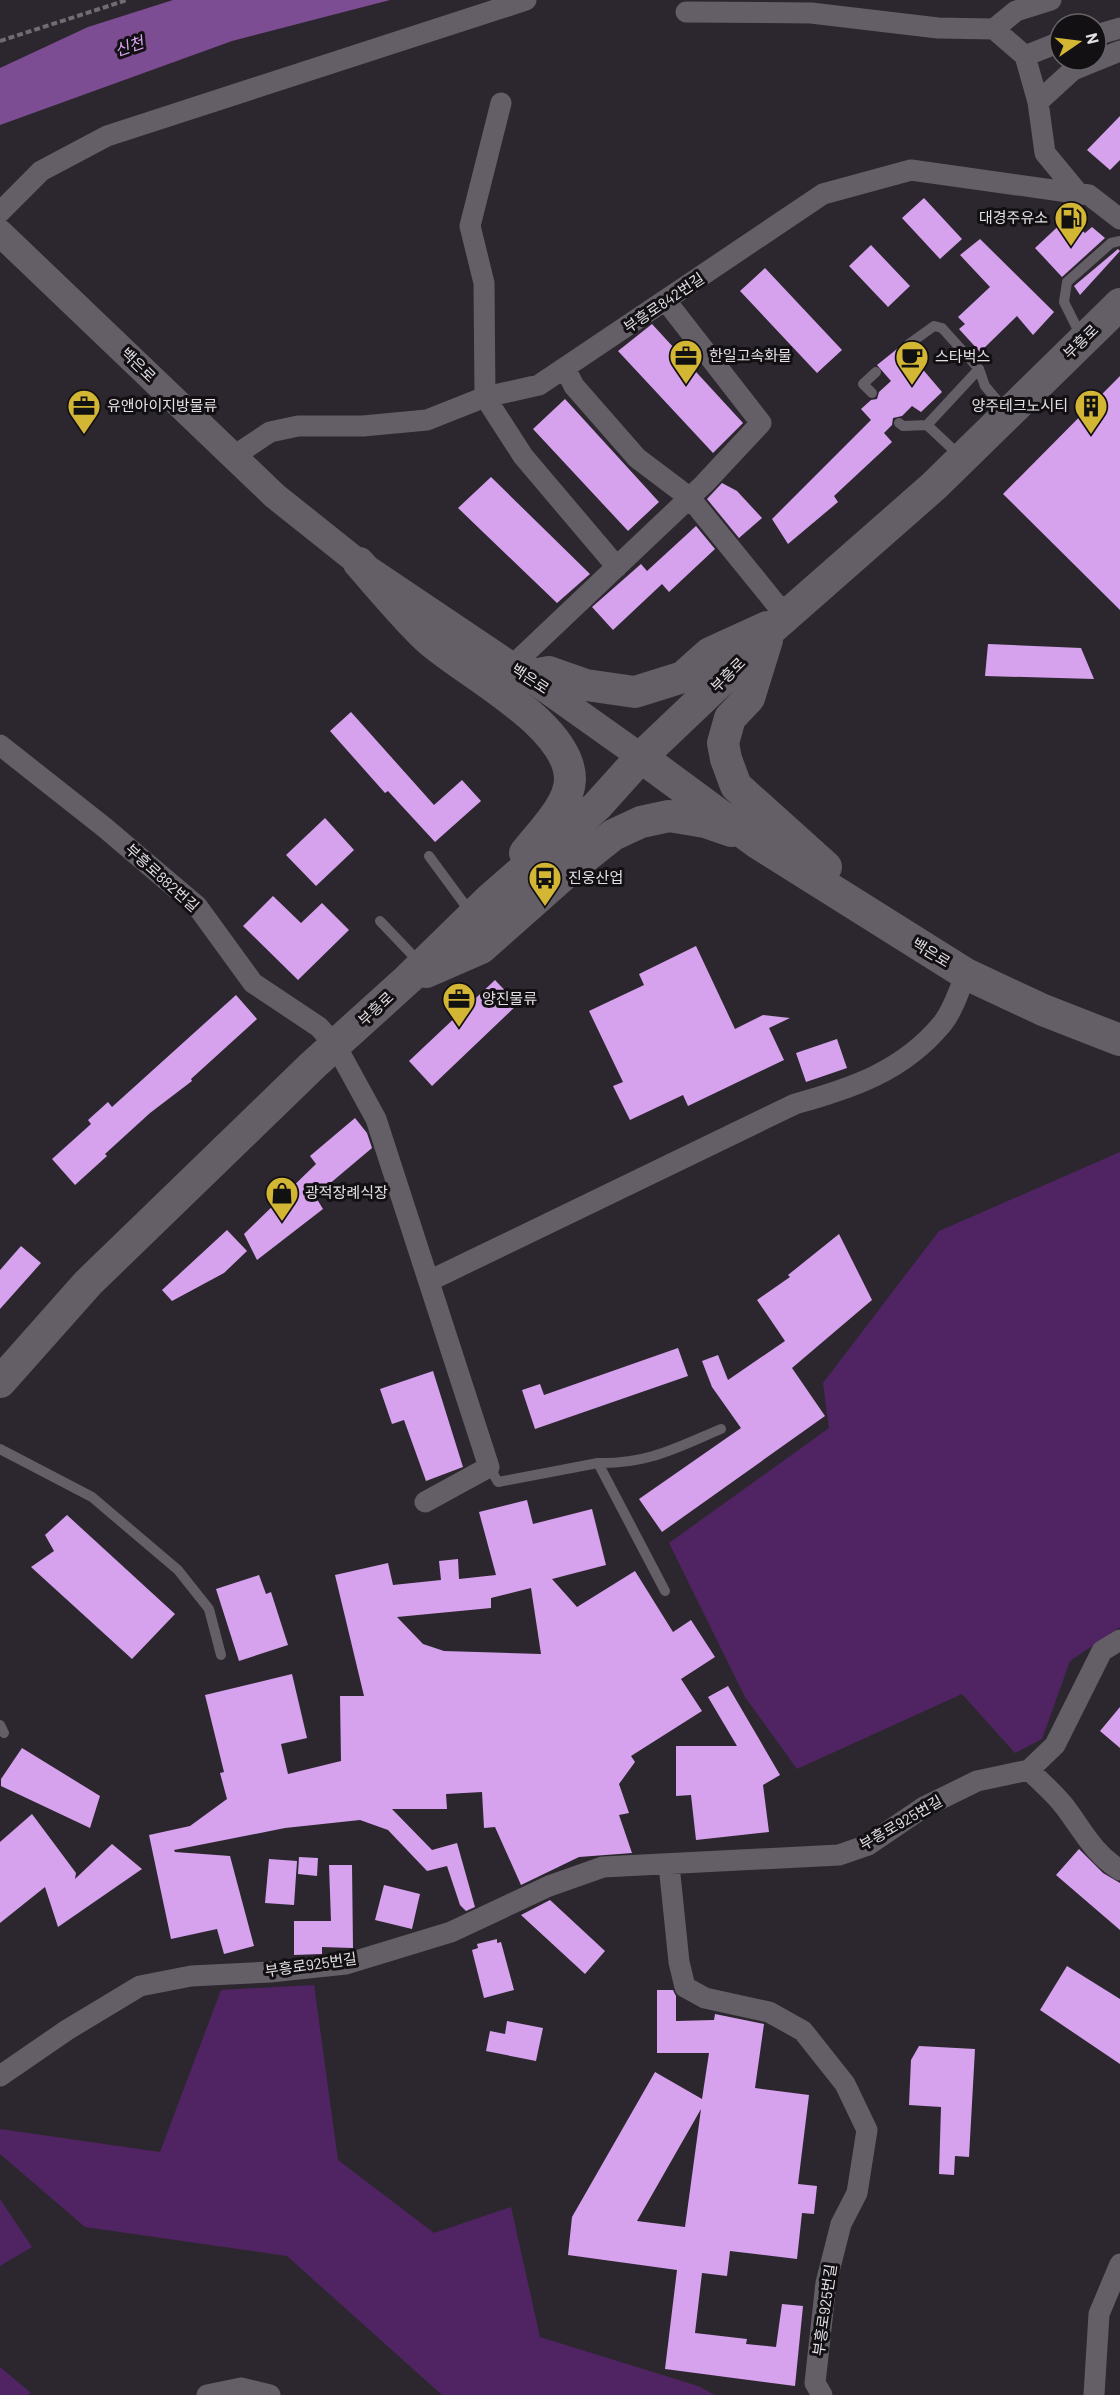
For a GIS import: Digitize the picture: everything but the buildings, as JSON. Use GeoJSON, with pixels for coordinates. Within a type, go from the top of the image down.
{"type":"FeatureCollection","features":[{"type":"Feature","properties":{"kind":"main road","name":"부흥로"},"geometry":{"type":"LineString","coordinates":[[0,1382],[88,1283],[313,1065],[336,1046],[482,907],[597,806],[641,757],[781,621],[962,458],[1120,304]]}},
{"type":"Feature","properties":{"kind":"main road"},"geometry":{"type":"LineString","coordinates":[[359,563],[429,639],[512,698],[557,745],[565,759],[570,777],[568,797],[482,907]]}},
{"type":"Feature","properties":{"kind":"main road"},"geometry":{"type":"LineString","coordinates":[[519,671],[549,672],[586,685],[634,692],[683,677],[710,653],[781,621]]}},
{"type":"Feature","properties":{"kind":"main road"},"geometry":{"type":"LineString","coordinates":[[781,621],[748,698],[730,718],[723,743],[736,786],[908,939]]}},
{"type":"Feature","properties":{"kind":"main road","name":"백은로"},"geometry":{"type":"LineString","coordinates":[[641,757],[759,844],[790,861],[908,939],[966,974],[1043,1010],[1120,1040]]}},
{"type":"Feature","properties":{"kind":"main road"},"geometry":{"type":"LineString","coordinates":[[568,870],[597,806]]}},
{"type":"Feature","properties":{"kind":"main road"},"geometry":{"type":"LineString","coordinates":[[415,972],[481,948],[568,870],[613,835],[649,819],[669,816],[705,822],[759,844]]}},
{"type":"Feature","properties":{"kind":"street"},"geometry":{"type":"LineString","coordinates":[[0,212],[41,171],[107,136],[526,0]]}},
{"type":"Feature","properties":{"kind":"street"},"geometry":{"type":"LineString","coordinates":[[994,29],[1016,11],[1051,0]]}},
{"type":"Feature","properties":{"kind":"street"},"geometry":{"type":"LineString","coordinates":[[686,12],[811,12],[938,28],[994,29],[1025,56],[1038,102],[1045,153],[1078,193]]}},
{"type":"Feature","properties":{"kind":"street"},"geometry":{"type":"LineString","coordinates":[[1025,56],[1048,47]]}},
{"type":"Feature","properties":{"kind":"street"},"geometry":{"type":"LineString","coordinates":[[1038,102],[1073,70],[1120,51]]}},
{"type":"Feature","properties":{"kind":"street"},"geometry":{"type":"LineString","coordinates":[[501,103],[470,226],[484,283],[485,397],[523,456],[617,567]]}},
{"type":"Feature","properties":{"kind":"street","name":"부흥로842번길"},"geometry":{"type":"LineString","coordinates":[[234,456],[270,432],[298,426],[363,426],[427,420],[485,397],[539,385],[823,194],[911,170],[1089,195],[1120,219]]}},
{"type":"Feature","properties":{"kind":"street","name":"백은로"},"geometry":{"type":"LineString","coordinates":[[0,233],[275,496],[359,563],[641,757]]}},
{"type":"Feature","properties":{"kind":"street"},"geometry":{"type":"LineString","coordinates":[[519,671],[617,567],[690,498],[761,423],[666,301]]}},
{"type":"Feature","properties":{"kind":"street"},"geometry":{"type":"LineString","coordinates":[[565,368],[574,386],[637,458],[690,498],[777,604],[781,621]]}},
{"type":"Feature","properties":{"kind":"street","name":"부흥로882번길"},"geometry":{"type":"LineString","coordinates":[[0,745],[104,827],[197,906],[253,983],[320,1027],[336,1046]]}},
{"type":"Feature","properties":{"kind":"street"},"geometry":{"type":"LineString","coordinates":[[429,1281],[795,1104],[854,1088],[908,1058],[943,1022],[966,974]]}},
{"type":"Feature","properties":{"kind":"street"},"geometry":{"type":"LineString","coordinates":[[336,1046],[376,1119],[489,1467],[425,1502]]}},
{"type":"Feature","properties":{"kind":"street"},"geometry":{"type":"LineString","coordinates":[[1120,1640],[1102,1651],[1055,1745],[1029,1770],[1065,1806],[1081,1833],[1103,1859],[1120,1870]]}},
{"type":"Feature","properties":{"kind":"street","name":"부흥로925번길"},"geometry":{"type":"LineString","coordinates":[[0,2076],[67,2030],[140,1986],[190,1976],[270,1972],[346,1964],[452,1932],[549,1886],[603,1867],[839,1855],[868,1845],[924,1807],[977,1781],[1029,1770]]}},
{"type":"Feature","properties":{"kind":"street","name":"부흥로925번길"},"geometry":{"type":"LineString","coordinates":[[669,1865],[678,1962],[685,1987],[705,1998],[769,2012],[803,2031],[845,2084],[867,2130],[857,2193],[842,2224],[826,2283],[815,2383],[822,2395]]}},
{"type":"Feature","properties":{"kind":"street"},"geometry":{"type":"LineString","coordinates":[[1095,2395],[1099,2314],[1120,2264]]}},
{"type":"Feature","properties":{"kind":"street"},"geometry":{"type":"LineString","coordinates":[[207,2395],[241,2388],[270,2395]]}},
{"type":"Feature","properties":{"kind":"lane"},"geometry":{"type":"LineString","coordinates":[[1083,340],[1065,302],[1067,282],[1111,243],[1120,241]]}},
{"type":"Feature","properties":{"kind":"lane"},"geometry":{"type":"LineString","coordinates":[[909,344],[934,326],[942,328],[979,369],[985,386],[1008,413]]}},
{"type":"Feature","properties":{"kind":"lane"},"geometry":{"type":"LineString","coordinates":[[899,423],[903,426],[927,425],[979,369]]}},
{"type":"Feature","properties":{"kind":"lane"},"geometry":{"type":"LineString","coordinates":[[872,393],[863,384],[876,372]]}},
{"type":"Feature","properties":{"kind":"lane"},"geometry":{"type":"LineString","coordinates":[[927,425],[962,458]]}},
{"type":"Feature","properties":{"kind":"lane"},"geometry":{"type":"LineString","coordinates":[[429,856],[482,907]]}},
{"type":"Feature","properties":{"kind":"lane"},"geometry":{"type":"LineString","coordinates":[[380,921],[415,972]]}},
{"type":"Feature","properties":{"kind":"lane"},"geometry":{"type":"LineString","coordinates":[[489,1467],[498,1482],[598,1463],[624,1463],[650,1459],[721,1429]]}},
{"type":"Feature","properties":{"kind":"lane"},"geometry":{"type":"LineString","coordinates":[[0,1449],[92,1497],[178,1570],[209,1609],[221,1655]]}},
{"type":"Feature","properties":{"kind":"lane"},"geometry":{"type":"LineString","coordinates":[[598,1463],[665,1591]]}},
{"type":"Feature","properties":{"kind":"path"},"geometry":{"type":"LineString","coordinates":[[0,41],[127,0]]}},
{"type":"Feature","properties":{"kind":"shaded area"},"geometry":{"type":"Polygon","coordinates":[[[1120,1152],[1120,1627],[1070,1661],[1042,1739],[1015,1753],[962,1694],[797,1769],[745,1697],[669,1543],[829,1428],[823,1383],[939,1231],[1120,1152]]]}},
{"type":"Feature","properties":{"kind":"shaded area"},"geometry":{"type":"Polygon","coordinates":[[[314,1985],[338,2160],[434,2233],[511,2207],[540,2337],[698,2386],[715,2395],[442,2395],[287,2256],[85,2227],[0,2154],[0,2129],[160,2152],[221,1990],[314,1985]]]}},
{"type":"Feature","properties":{"kind":"shaded area"},"geometry":{"type":"Polygon","coordinates":[[[0,2199],[32,2247],[0,2266],[0,2199]]]}},
{"type":"Feature","properties":{"kind":"shaded area"},"geometry":{"type":"Polygon","coordinates":[[[0,2367],[31,2393],[0,2395],[0,2367]]]}},
{"type":"Feature","properties":{"kind":"water","name":"신천"},"geometry":{"type":"Polygon","coordinates":[[[173,0],[390,0],[232,41],[0,125],[0,68],[88,27],[173,0]]]}},
{"type":"Feature","properties":{"kind":"place","name":"대경주유소"},"geometry":{"type":"Point","coordinates":[1071,247]}},
{"type":"Feature","properties":{"kind":"place","name":"한일고속화물"},"geometry":{"type":"Point","coordinates":[686,385]}},
{"type":"Feature","properties":{"kind":"place","name":"스타벅스"},"geometry":{"type":"Point","coordinates":[912,386]}},
{"type":"Feature","properties":{"kind":"place","name":"유앤아이지방물류"},"geometry":{"type":"Point","coordinates":[84,435]}},
{"type":"Feature","properties":{"kind":"place","name":"양주테크노시티"},"geometry":{"type":"Point","coordinates":[1091,435]}},
{"type":"Feature","properties":{"kind":"place","name":"진웅산업"},"geometry":{"type":"Point","coordinates":[545,907]}},
{"type":"Feature","properties":{"kind":"place","name":"양진물류"},"geometry":{"type":"Point","coordinates":[459,1028]}},
{"type":"Feature","properties":{"kind":"place","name":"광적장례식장"},"geometry":{"type":"Point","coordinates":[282,1222]}}]}
